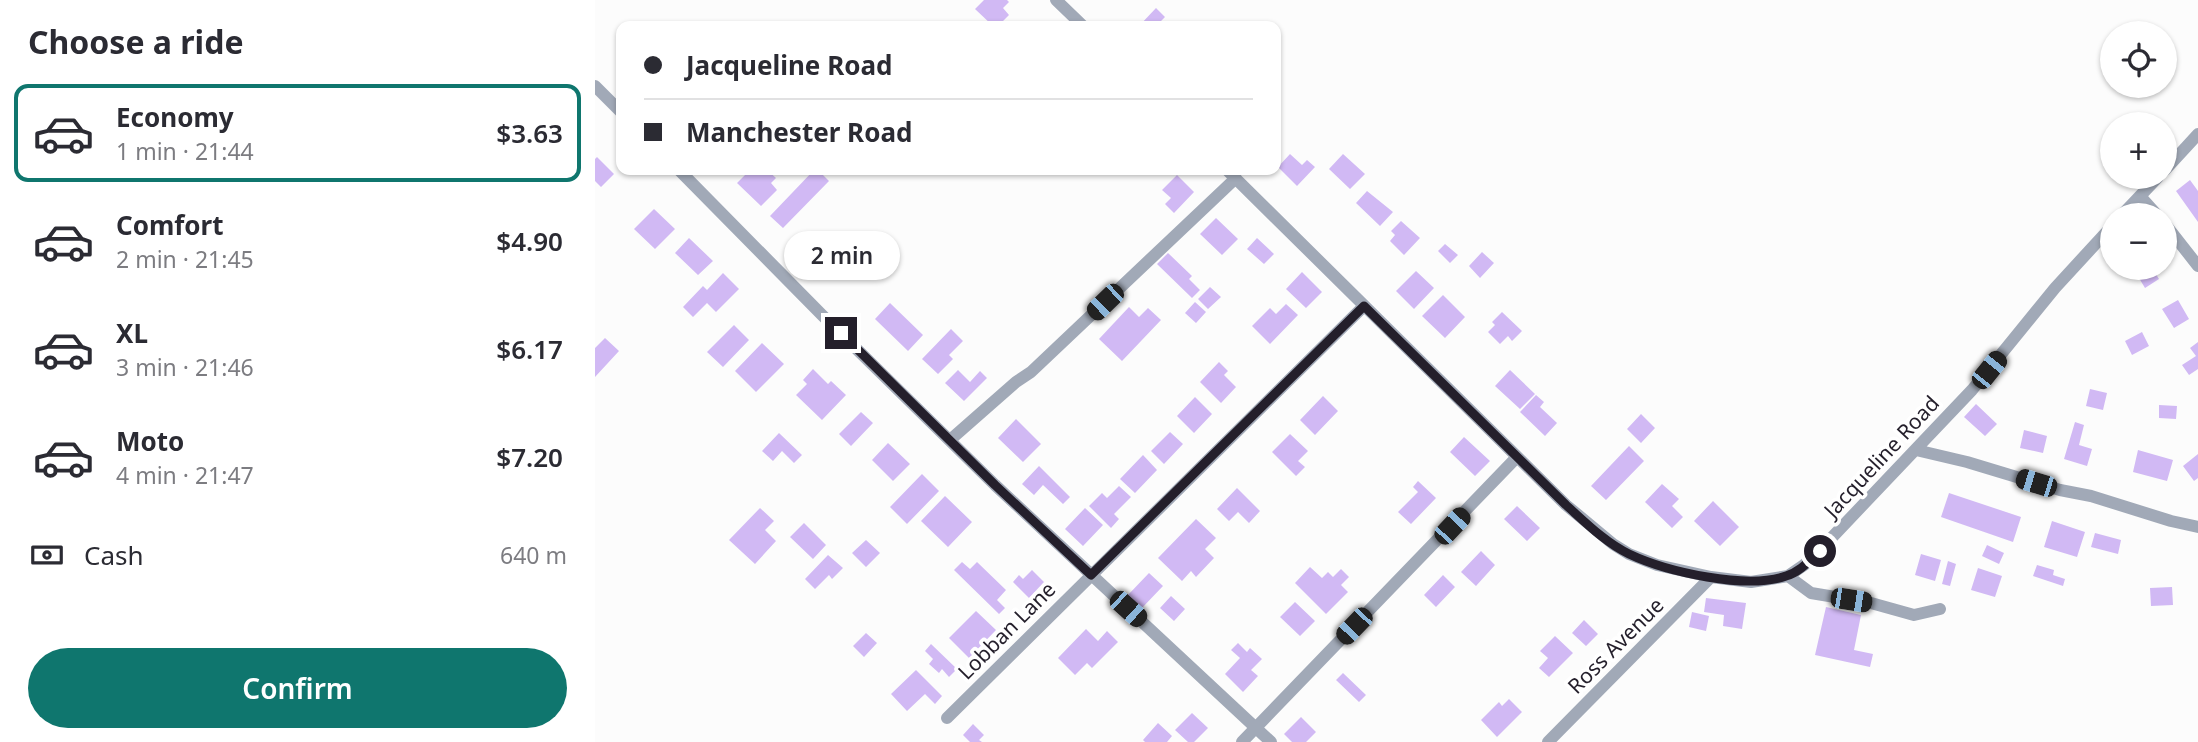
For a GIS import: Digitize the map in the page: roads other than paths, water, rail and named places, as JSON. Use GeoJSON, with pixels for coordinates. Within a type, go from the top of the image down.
{"type":"FeatureCollection","features":[{"type":"Feature","properties":{"kind":"street"},"geometry":{"type":"LineString","coordinates":[[1056,0],[1078,21]]}},
{"type":"Feature","properties":{"kind":"street"},"geometry":{"type":"LineString","coordinates":[[595,86],[616,107]]}},
{"type":"Feature","properties":{"kind":"street"},"geometry":{"type":"LineString","coordinates":[[2177,157],[2198,134]]}},
{"type":"Feature","properties":{"kind":"street"},"geometry":{"type":"LineString","coordinates":[[683,175],[950,440],[1271,742]]}},
{"type":"Feature","properties":{"kind":"street"},"geometry":{"type":"LineString","coordinates":[[950,440],[1031,372],[1231,175]]}},
{"type":"Feature","properties":{"kind":"street","name":"Jacqueline Road"},"geometry":{"type":"LineString","coordinates":[[1233,175],[1517,457],[1574,512],[1613,544],[1629,554],[1657,565],[1711,577],[1751,582],[1788,576],[1820,551],[1972,390],[2055,288],[2100,239]]}},
{"type":"Feature","properties":{"kind":"street"},"geometry":{"type":"LineString","coordinates":[[2133,203],[2147,189]]}},
{"type":"Feature","properties":{"kind":"street"},"geometry":{"type":"LineString","coordinates":[[2140,196],[2146,203]]}},
{"type":"Feature","properties":{"kind":"street"},"geometry":{"type":"LineString","coordinates":[[2177,239],[2198,266]]}},
{"type":"Feature","properties":{"kind":"street","name":"Lobban Lane"},"geometry":{"type":"LineString","coordinates":[[947,718],[1364,306]]}},
{"type":"Feature","properties":{"kind":"street"},"geometry":{"type":"LineString","coordinates":[[1916,450],[2198,527]]}},
{"type":"Feature","properties":{"kind":"street"},"geometry":{"type":"LineString","coordinates":[[1242,742],[1517,457]]}},
{"type":"Feature","properties":{"kind":"street"},"geometry":{"type":"LineString","coordinates":[[1788,576],[1811,593],[1871,603],[1914,615],[1940,609]]}},
{"type":"Feature","properties":{"kind":"street","name":"Ross Avenue"},"geometry":{"type":"LineString","coordinates":[[1548,742],[1711,577]]}}]}
